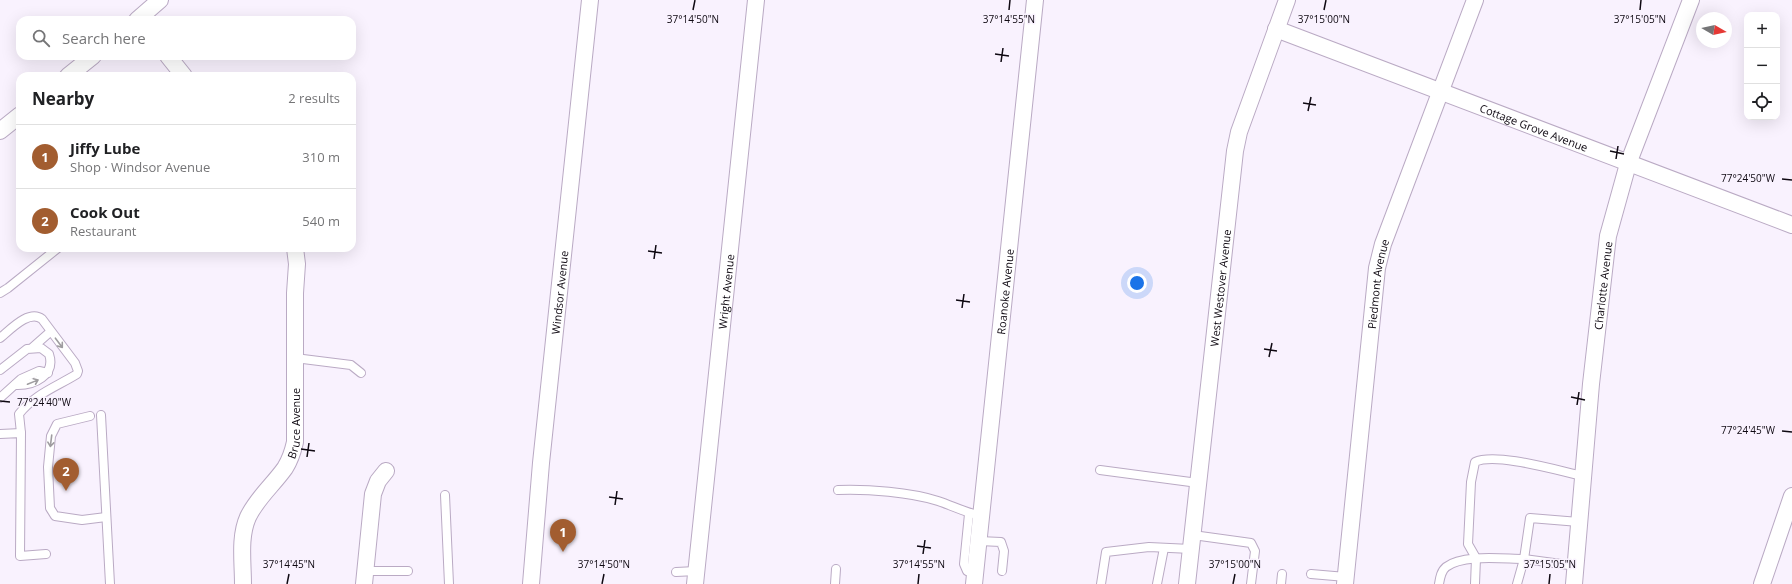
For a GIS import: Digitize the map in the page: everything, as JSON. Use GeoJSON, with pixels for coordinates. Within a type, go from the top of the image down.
{"type":"FeatureCollection","features":[{"type":"Feature","properties":{"kind":"street"},"geometry":{"type":"LineString","coordinates":[[143,16],[160,0]]}},
{"type":"Feature","properties":{"kind":"street","name":"Windsor Avenue"},"geometry":{"type":"LineString","coordinates":[[530,584],[541,463],[590,0]]}},
{"type":"Feature","properties":{"kind":"street","name":"Wright Avenue"},"geometry":{"type":"LineString","coordinates":[[696,578],[756,0]]}},
{"type":"Feature","properties":{"kind":"street","name":"Roanoke Avenue"},"geometry":{"type":"LineString","coordinates":[[974,579],[979,541],[975,515],[1035,0]]}},
{"type":"Feature","properties":{"kind":"street","name":"West Westover Avenue"},"geometry":{"type":"LineString","coordinates":[[1187,584],[1235,151],[1239,132],[1286,0]]}},
{"type":"Feature","properties":{"kind":"street","name":"Piedmont Avenue"},"geometry":{"type":"LineString","coordinates":[[1345,581],[1377,268],[1382,244],[1475,0]]}},
{"type":"Feature","properties":{"kind":"street","name":"Charlotte Avenue"},"geometry":{"type":"LineString","coordinates":[[1574,584],[1591,384],[1608,236],[1628,164],[1691,0]]}},
{"type":"Feature","properties":{"kind":"street","name":"Cottage Grove Avenue"},"geometry":{"type":"LineString","coordinates":[[1276,29],[1628,164],[1791,221]]}},
{"type":"Feature","properties":{"kind":"street"},"geometry":{"type":"LineString","coordinates":[[73,72],[88,60]]}},
{"type":"Feature","properties":{"kind":"street"},"geometry":{"type":"LineString","coordinates":[[171,60],[181,72]]}},
{"type":"Feature","properties":{"kind":"street"},"geometry":{"type":"LineString","coordinates":[[0,131],[16,118]]}},
{"type":"Feature","properties":{"kind":"street","name":"Bruce Avenue"},"geometry":{"type":"LineString","coordinates":[[243,584],[242,541],[248,518],[254,505],[286,467],[292,455],[295,442],[295,293],[297,279],[295,252]]}},
{"type":"Feature","properties":{"kind":"street"},"geometry":{"type":"LineString","coordinates":[[364,578],[373,494],[378,481],[386,471]]}},
{"type":"Feature","properties":{"kind":"street"},"geometry":{"type":"LineString","coordinates":[[1762,584],[1792,496]]}},
{"type":"Feature","properties":{"kind":"lane"},"geometry":{"type":"LineString","coordinates":[[0,293],[53,252]]}},
{"type":"Feature","properties":{"kind":"lane"},"geometry":{"type":"LineString","coordinates":[[0,338],[30,315],[37,315],[42,319],[50,332],[75,363],[78,371],[77,374],[53,386],[28,402],[19,414],[21,433],[20,556],[46,554]]}},
{"type":"Feature","properties":{"kind":"lane"},"geometry":{"type":"LineString","coordinates":[[0,370],[50,332]]}},
{"type":"Feature","properties":{"kind":"lane"},"geometry":{"type":"LineString","coordinates":[[0,398],[15,385],[25,386],[43,378],[48,373],[51,364],[49,354],[41,348],[32,347]]}},
{"type":"Feature","properties":{"kind":"lane"},"geometry":{"type":"LineString","coordinates":[[295,358],[351,366],[361,372]]}},
{"type":"Feature","properties":{"kind":"lane"},"geometry":{"type":"LineString","coordinates":[[101,415],[110,584]]}},
{"type":"Feature","properties":{"kind":"lane"},"geometry":{"type":"LineString","coordinates":[[90,416],[57,424],[51,436],[48,467],[50,508],[54,516],[82,520],[106,517]]}},
{"type":"Feature","properties":{"kind":"lane"},"geometry":{"type":"LineString","coordinates":[[0,434],[21,433]]}},
{"type":"Feature","properties":{"kind":"lane"},"geometry":{"type":"LineString","coordinates":[[1475,584],[1476,558],[1468,544],[1471,482],[1475,462],[1485,459],[1507,461],[1583,476]]}},
{"type":"Feature","properties":{"kind":"lane"},"geometry":{"type":"LineString","coordinates":[[1100,470],[1198,484]]}},
{"type":"Feature","properties":{"kind":"lane"},"geometry":{"type":"LineString","coordinates":[[838,490],[861,489],[918,496],[938,501],[975,515],[964,564],[966,571],[974,579]]}},
{"type":"Feature","properties":{"kind":"lane"},"geometry":{"type":"LineString","coordinates":[[445,496],[449,584]]}},
{"type":"Feature","properties":{"kind":"lane"},"geometry":{"type":"LineString","coordinates":[[1517,584],[1524,559],[1530,518],[1579,522]]}},
{"type":"Feature","properties":{"kind":"lane"},"geometry":{"type":"LineString","coordinates":[[979,541],[1001,542],[1004,551],[1002,571]]}},
{"type":"Feature","properties":{"kind":"lane"},"geometry":{"type":"LineString","coordinates":[[1101,584],[1106,552],[1149,547],[1164,548],[1192,542],[1252,543],[1255,551],[1251,584]]}},
{"type":"Feature","properties":{"kind":"lane"},"geometry":{"type":"LineString","coordinates":[[1157,584],[1164,548]]}},
{"type":"Feature","properties":{"kind":"lane"},"geometry":{"type":"LineString","coordinates":[[1439,584],[1441,573],[1451,564],[1476,558],[1524,559],[1576,566]]}},
{"type":"Feature","properties":{"kind":"lane"},"geometry":{"type":"LineString","coordinates":[[835,584],[836,569]]}},
{"type":"Feature","properties":{"kind":"lane"},"geometry":{"type":"LineString","coordinates":[[364,578],[408,571]]}},
{"type":"Feature","properties":{"kind":"lane"},"geometry":{"type":"LineString","coordinates":[[676,572],[696,578]]}},
{"type":"Feature","properties":{"kind":"lane"},"geometry":{"type":"LineString","coordinates":[[1281,584],[1282,574]]}},
{"type":"Feature","properties":{"kind":"lane"},"geometry":{"type":"LineString","coordinates":[[1311,574],[1345,581]]}},
{"type":"Feature","properties":{"kind":"place","name":"Cook Out"},"geometry":{"type":"Point","coordinates":[66,491]}},
{"type":"Feature","properties":{"kind":"place","name":"Jiffy Lube"},"geometry":{"type":"Point","coordinates":[563,552]}}]}
